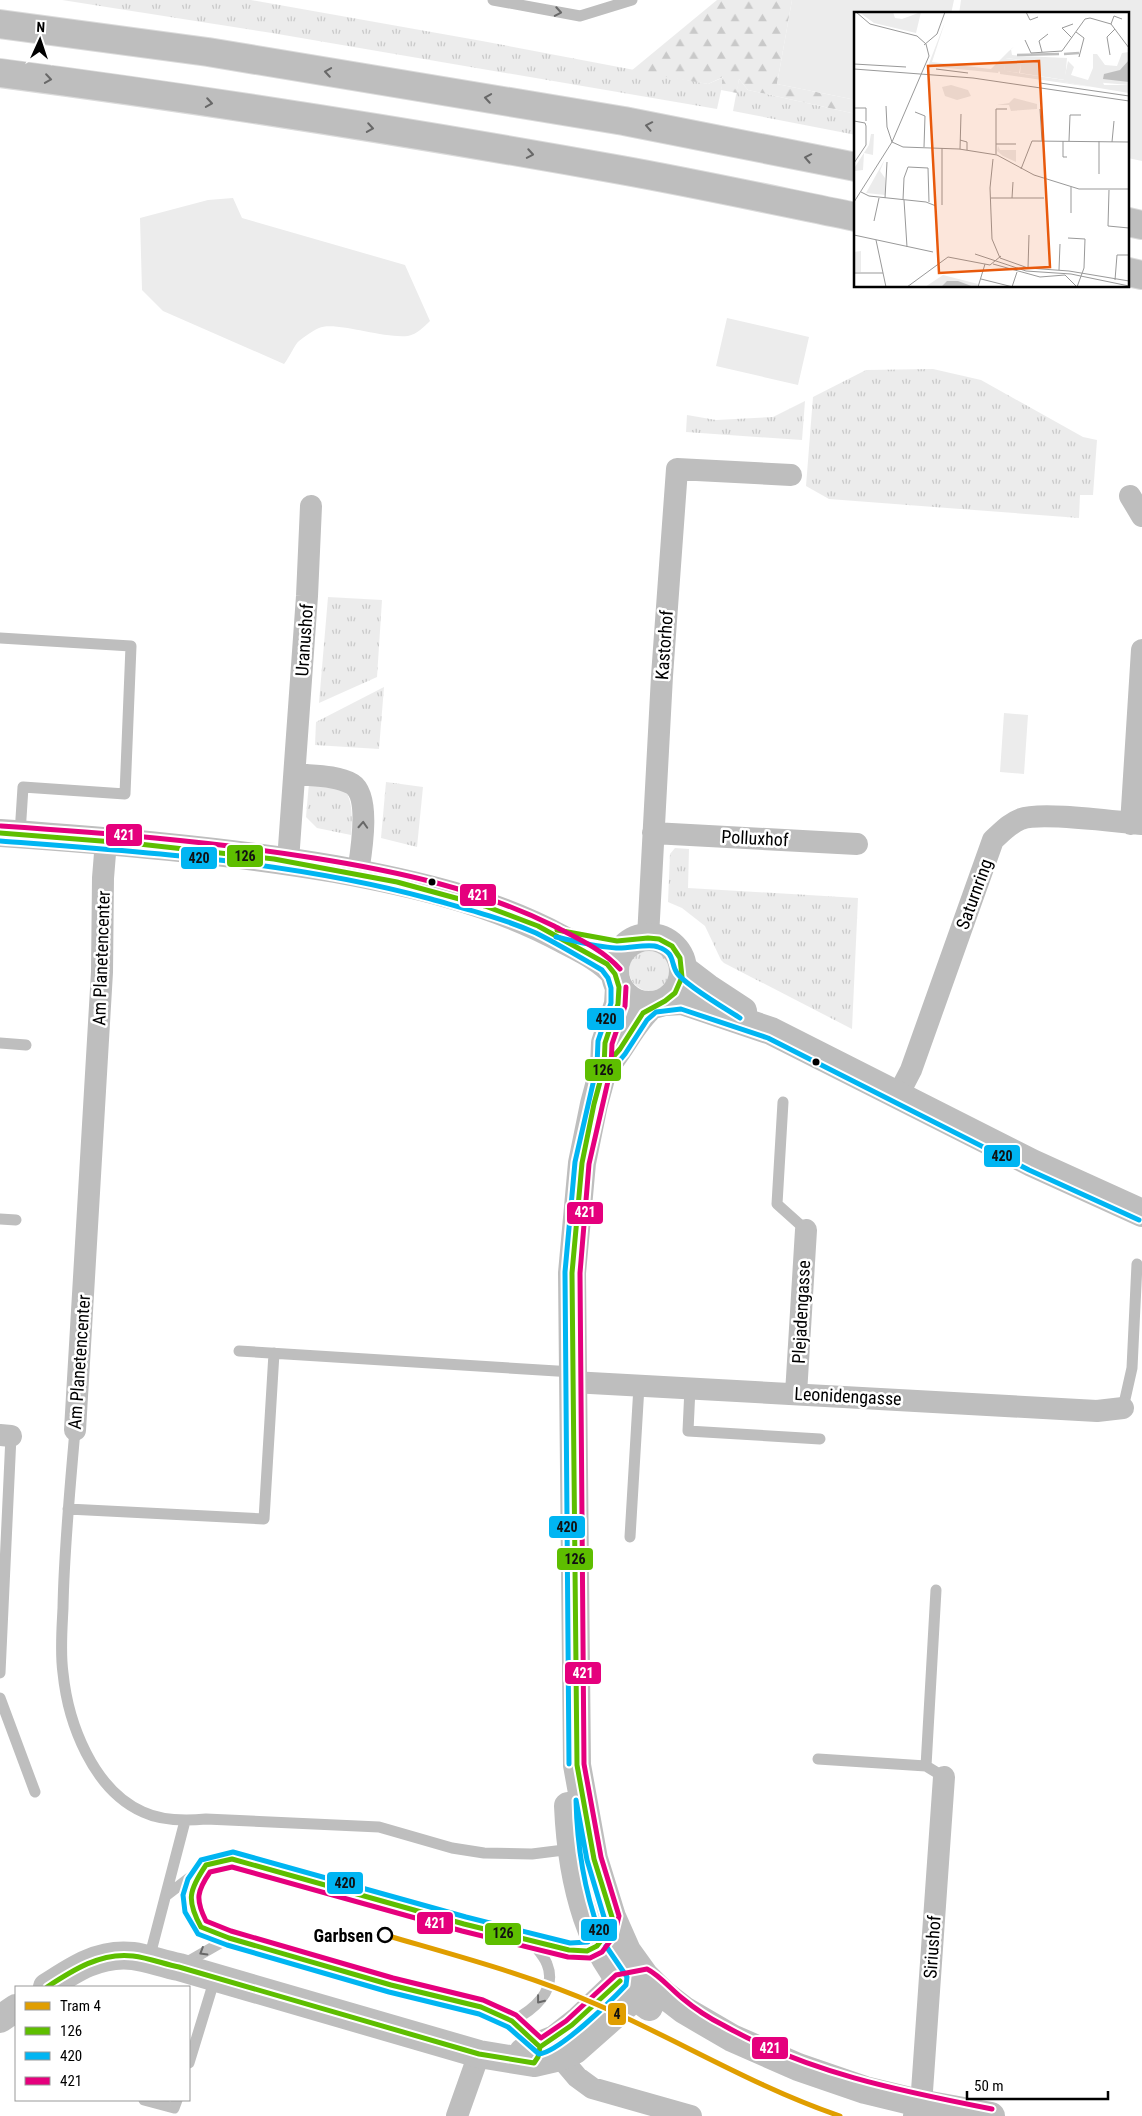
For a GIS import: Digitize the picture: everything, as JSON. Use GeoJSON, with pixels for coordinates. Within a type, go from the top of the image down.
{"type":"FeatureCollection","features":[{"type":"Feature","properties":{"kind":"main road"},"geometry":{"type":"LineString","coordinates":[[0,24],[208,52],[624,121],[854,167]]}},
{"type":"Feature","properties":{"kind":"main road"},"geometry":{"type":"LineString","coordinates":[[0,73],[126,90],[488,147],[622,170],[854,217]]}},
{"type":"Feature","properties":{"kind":"main road"},"geometry":{"type":"LineString","coordinates":[[10,834],[106,841],[288,861],[358,873],[432,890],[485,906],[538,926],[600,960],[617,980],[627,997],[639,1004],[682,1001],[771,1031]]}},
{"type":"Feature","properties":{"kind":"main road"},"geometry":{"type":"LineString","coordinates":[[538,926],[593,937],[660,939],[672,945],[680,956],[683,969],[682,982],[675,993],[641,1015],[619,1050],[604,1067]]}},
{"type":"Feature","properties":{"kind":"main road"},"geometry":{"type":"LineString","coordinates":[[633,1985],[627,1951],[612,1917],[594,1859],[577,1766],[572,1274],[577,1206],[588,1130],[604,1067],[604,1043],[618,1004],[617,961],[623,949],[641,939]]}},
{"type":"Feature","properties":{"kind":"main road"},"geometry":{"type":"LineString","coordinates":[[683,969],[771,1031],[1032,1163],[1142,1213]]}},
{"type":"Feature","properties":{"kind":"main road"},"geometry":{"type":"LineString","coordinates":[[577,1766],[568,1800],[572,1849],[584,1910],[597,1946],[633,1985],[692,2035],[790,2084],[852,2104],[911,2112],[991,2116]]}},
{"type":"Feature","properties":{"kind":"main road"},"geometry":{"type":"LineString","coordinates":[[49,1986],[92,1961],[105,1957],[133,1956],[490,2056],[545,2056],[555,2039],[633,1985]]}},
{"type":"Feature","properties":{"kind":"main road"},"geometry":{"type":"LineString","coordinates":[[0,2019],[15,2009]]}},
{"type":"Feature","properties":{"kind":"street","name":"Kastorhof"},"geometry":{"type":"LineString","coordinates":[[641,939],[653,833],[676,469],[792,475]]}},
{"type":"Feature","properties":{"kind":"street"},"geometry":{"type":"LineString","coordinates":[[1130,496],[1142,516]]}},
{"type":"Feature","properties":{"kind":"street","name":"Uranushof"},"geometry":{"type":"LineString","coordinates":[[288,861],[311,506]]}},
{"type":"Feature","properties":{"kind":"street"},"geometry":{"type":"LineString","coordinates":[[1137,824],[1142,650]]}},
{"type":"Feature","properties":{"kind":"street"},"geometry":{"type":"LineString","coordinates":[[295,774],[346,781],[354,785],[360,794],[363,815],[358,873]]}},
{"type":"Feature","properties":{"kind":"street","name":"Saturnring"},"geometry":{"type":"LineString","coordinates":[[898,1095],[911,1070],[993,840],[1007,826],[1022,818],[1042,816],[1137,824]]}},
{"type":"Feature","properties":{"kind":"street","name":"Polluxhof"},"geometry":{"type":"LineString","coordinates":[[653,833],[857,844]]}},
{"type":"Feature","properties":{"kind":"street","name":"Am Planetencenter"},"geometry":{"type":"LineString","coordinates":[[75,1430],[101,982],[103,878],[106,841]]}},
{"type":"Feature","properties":{"kind":"street","name":"Plejadengasse"},"geometry":{"type":"LineString","coordinates":[[796,1394],[806,1230]]}},
{"type":"Feature","properties":{"kind":"street","name":"Leonidengasse"},"geometry":{"type":"LineString","coordinates":[[572,1377],[639,1386],[1097,1411],[1124,1408]]}},
{"type":"Feature","properties":{"kind":"street","name":"Siriushof"},"geometry":{"type":"LineString","coordinates":[[911,2112],[922,2090],[935,1771]]}},
{"type":"Feature","properties":{"kind":"street"},"geometry":{"type":"LineString","coordinates":[[457,2116],[490,2056]]}},
{"type":"Feature","properties":{"kind":"street"},"geometry":{"type":"LineString","coordinates":[[545,2056],[592,2088],[691,2116]]}},
{"type":"Feature","properties":{"kind":"lane"},"geometry":{"type":"LineString","coordinates":[[493,0],[580,16],[632,0]]}},
{"type":"Feature","properties":{"kind":"lane"},"geometry":{"type":"LineString","coordinates":[[0,638],[131,646],[126,794],[23,787],[10,834]]}},
{"type":"Feature","properties":{"kind":"lane"},"geometry":{"type":"LineString","coordinates":[[0,1043],[26,1045]]}},
{"type":"Feature","properties":{"kind":"lane"},"geometry":{"type":"LineString","coordinates":[[783,1102],[777,1204],[806,1230]]}},
{"type":"Feature","properties":{"kind":"lane"},"geometry":{"type":"LineString","coordinates":[[0,1219],[16,1220]]}},
{"type":"Feature","properties":{"kind":"lane"},"geometry":{"type":"LineString","coordinates":[[1124,1408],[1132,1368],[1137,1264]]}},
{"type":"Feature","properties":{"kind":"lane"},"geometry":{"type":"LineString","coordinates":[[239,1351],[572,1377]]}},
{"type":"Feature","properties":{"kind":"lane"},"geometry":{"type":"LineString","coordinates":[[68,1509],[264,1519],[274,1353]]}},
{"type":"Feature","properties":{"kind":"lane"},"geometry":{"type":"LineString","coordinates":[[630,1537],[639,1386]]}},
{"type":"Feature","properties":{"kind":"lane"},"geometry":{"type":"LineString","coordinates":[[690,1388],[688,1431],[820,1439]]}},
{"type":"Feature","properties":{"kind":"lane","name":"Am Planetencenter"},"geometry":{"type":"LineString","coordinates":[[75,1430],[63,1593],[62,1671],[68,1705],[76,1732],[92,1764],[115,1792],[129,1804],[143,1812],[163,1818],[185,1821],[206,1819],[380,1827],[452,1848],[484,1853],[532,1854],[572,1849]]}},
{"type":"Feature","properties":{"kind":"lane"},"geometry":{"type":"LineString","coordinates":[[0,1673],[6,1435]]}},
{"type":"Feature","properties":{"kind":"lane"},"geometry":{"type":"LineString","coordinates":[[818,1759],[935,1771],[936,1590]]}},
{"type":"Feature","properties":{"kind":"lane"},"geometry":{"type":"LineString","coordinates":[[0,1698],[35,1792]]}},
{"type":"Feature","properties":{"kind":"lane"},"geometry":{"type":"LineString","coordinates":[[148,1960],[167,1895],[185,1821]]}},
{"type":"Feature","properties":{"kind":"lane"},"geometry":{"type":"LineString","coordinates":[[167,1895],[206,1865],[232,1860],[569,1950],[586,1950],[597,1946],[607,1933],[612,1917]]}},
{"type":"Feature","properties":{"kind":"lane"},"geometry":{"type":"LineString","coordinates":[[206,1865],[194,1882],[191,1890],[191,1909],[200,1928],[391,1985],[481,2007],[512,2021],[545,2056]]}},
{"type":"Feature","properties":{"kind":"lane"},"geometry":{"type":"LineString","coordinates":[[178,1968],[229,1938]]}},
{"type":"Feature","properties":{"kind":"lane"},"geometry":{"type":"LineString","coordinates":[[512,2021],[528,2013],[544,1996],[548,1985],[547,1964],[531,1941]]}},
{"type":"Feature","properties":{"kind":"lane"},"geometry":{"type":"LineString","coordinates":[[190,2060],[215,1978]]}},
{"type":"Feature","properties":{"kind":"lane"},"geometry":{"type":"LineString","coordinates":[[148,2101],[174,2108],[177,2101]]}},
{"type":"Feature","properties":{"kind":"green space"},"geometry":{"type":"Polygon","coordinates":[[[62,0],[251,0],[708,84],[724,77],[717,109],[272,33],[62,0]]]}},
{"type":"Feature","properties":{"kind":"green space"},"geometry":{"type":"Polygon","coordinates":[[[717,0],[792,0],[777,84],[854,100],[854,114],[748,90],[739,79],[737,93],[721,90],[723,77],[708,84],[631,71],[717,0]]]}},
{"type":"Feature","properties":{"kind":"green space"},"geometry":{"type":"Polygon","coordinates":[[[792,0],[954,0],[951,12],[854,12],[854,100],[777,84],[792,0]]]}},
{"type":"Feature","properties":{"kind":"green space"},"geometry":{"type":"Polygon","coordinates":[[[961,0],[1142,0],[1142,161],[1130,158],[1130,12],[959,12],[961,0]]]}},
{"type":"Feature","properties":{"kind":"green space"},"geometry":{"type":"Polygon","coordinates":[[[739,79],[748,90],[854,114],[854,135],[733,111],[739,79]]]}},
{"type":"Feature","properties":{"kind":"green space"},"geometry":{"type":"Polygon","coordinates":[[[233,198],[242,218],[405,265],[430,321],[423,328],[408,336],[386,335],[326,326],[319,328],[297,343],[284,364],[163,311],[142,290],[140,218],[208,200],[233,198]]]}},
{"type":"Feature","properties":{"kind":"green space"},"geometry":{"type":"Polygon","coordinates":[[[727,318],[809,337],[798,385],[716,366],[727,318]]]}},
{"type":"Feature","properties":{"kind":"green space"},"geometry":{"type":"Polygon","coordinates":[[[933,369],[981,380],[1083,437],[1097,440],[1093,495],[1080,495],[1079,518],[829,499],[806,486],[813,397],[866,370],[933,369]]]}},
{"type":"Feature","properties":{"kind":"green space"},"geometry":{"type":"Polygon","coordinates":[[[805,401],[802,440],[686,432],[687,415],[716,420],[773,417],[805,401]]]}},
{"type":"Feature","properties":{"kind":"green space"},"geometry":{"type":"Polygon","coordinates":[[[328,597],[382,600],[377,677],[319,703],[328,597]]]}},
{"type":"Feature","properties":{"kind":"green space"},"geometry":{"type":"Polygon","coordinates":[[[384,687],[379,749],[315,745],[316,722],[384,687]]]}},
{"type":"Feature","properties":{"kind":"green space"},"geometry":{"type":"Polygon","coordinates":[[[1004,713],[1028,715],[1024,774],[1000,772],[1004,713]]]}},
{"type":"Feature","properties":{"kind":"green space"},"geometry":{"type":"Polygon","coordinates":[[[386,782],[423,787],[417,847],[381,838],[386,782]]]}},
{"type":"Feature","properties":{"kind":"green space"},"geometry":{"type":"Polygon","coordinates":[[[309,783],[334,785],[343,789],[350,800],[351,835],[317,828],[306,817],[309,783]]]}},
{"type":"Feature","properties":{"kind":"green space"},"geometry":{"type":"Polygon","coordinates":[[[675,848],[689,849],[688,888],[858,898],[852,1029],[721,960],[705,926],[682,908],[668,902],[670,854],[675,848]]]}},
{"type":"Feature","properties":{"kind":"green space"},"geometry":{"type":"Polygon","coordinates":[[[650,949],[665,955],[671,970],[665,985],[650,991],[635,985],[629,970],[635,955],[650,949]]]}},
{"type":"Feature","properties":{"kind":"tram line","name":"4"},"geometry":{"type":"LineString","coordinates":[[385,1935],[493,1967],[572,1994],[628,2019],[748,2078],[840,2116]]}},
{"type":"Feature","properties":{"kind":"transit line","name":"421"},"geometry":{"type":"LineString","coordinates":[[1,826],[197,842],[345,863],[406,875],[467,892],[526,913],[589,944],[620,969]]}},
{"type":"Feature","properties":{"kind":"transit line","name":"126"},"geometry":{"type":"LineString","coordinates":[[0,833],[139,844],[274,859],[397,882],[485,906],[538,926],[607,964],[615,974],[619,987],[618,1004],[605,1043],[604,1067],[582,1163],[572,1273],[577,1765],[594,1859],[612,1917],[607,1933],[597,1946],[587,1951],[569,1950],[464,1924],[232,1859],[206,1865],[196,1881],[192,1895],[193,1909],[201,1927],[229,1938],[391,1985],[481,2007],[512,2021],[540,2047]]}},
{"type":"Feature","properties":{"kind":"transit line","name":"420"},"geometry":{"type":"LineString","coordinates":[[0,841],[217,860],[325,875],[378,886],[471,910],[536,933],[602,970],[608,978],[611,988],[611,1003],[598,1041],[597,1066],[575,1162],[565,1272],[569,1764]]}},
{"type":"Feature","properties":{"kind":"transit line","name":"126"},"geometry":{"type":"LineString","coordinates":[[557,930],[617,941],[648,938],[659,939],[672,946],[680,958],[682,977],[675,993],[643,1013],[620,1049],[605,1066]]}},
{"type":"Feature","properties":{"kind":"transit line","name":"420"},"geometry":{"type":"LineString","coordinates":[[556,937],[608,947],[654,946],[664,949],[672,958],[675,969],[681,978],[706,997],[740,1018]]}},
{"type":"Feature","properties":{"kind":"transit line","name":"421"},"geometry":{"type":"LineString","coordinates":[[626,987],[625,1006],[612,1044],[611,1068],[589,1164],[580,1273],[584,1764],[601,1857],[619,1916],[614,1936],[602,1952],[590,1958],[568,1957],[462,1931],[232,1867],[210,1872],[200,1890],[200,1907],[206,1921],[231,1931],[393,1978],[483,2000],[516,2015],[541,2038],[566,2021],[616,1975],[647,1969],[707,2016],[787,2055],[854,2078],[888,2087],[992,2109]]}},
{"type":"Feature","properties":{"kind":"transit line","name":"420"},"geometry":{"type":"LineString","coordinates":[[611,1071],[625,1054],[647,1020],[656,1012],[681,1009],[768,1038],[1029,1170],[1139,1220]]}},
{"type":"Feature","properties":{"kind":"transit line","name":"420"},"geometry":{"type":"LineString","coordinates":[[576,1800],[587,1860],[604,1917],[599,1931],[589,1899],[582,1866],[576,1800]]}},
{"type":"Feature","properties":{"kind":"transit line","name":"420"},"geometry":{"type":"LineString","coordinates":[[588,1942],[570,1943],[466,1917],[233,1852],[201,1860],[188,1879],[183,1895],[185,1912],[198,1934],[227,1945],[389,1992],[479,2014],[508,2027],[539,2054],[559,2045],[571,2036],[626,1985],[627,1977],[606,1946]]}},
{"type":"Feature","properties":{"kind":"transit line","name":"126"},"geometry":{"type":"LineString","coordinates":[[49,1986],[67,1974],[99,1960],[121,1955],[133,1956],[179,1967],[479,2054],[534,2063],[538,2057],[540,2047]]}},
{"type":"Feature","properties":{"kind":"transit line","name":"126"},"geometry":{"type":"LineString","coordinates":[[540,2047],[572,2025],[620,1981]]}},
{"type":"Feature","properties":{"kind":"place","name":"Garbsen"},"geometry":{"type":"Point","coordinates":[385,1935]}}]}
